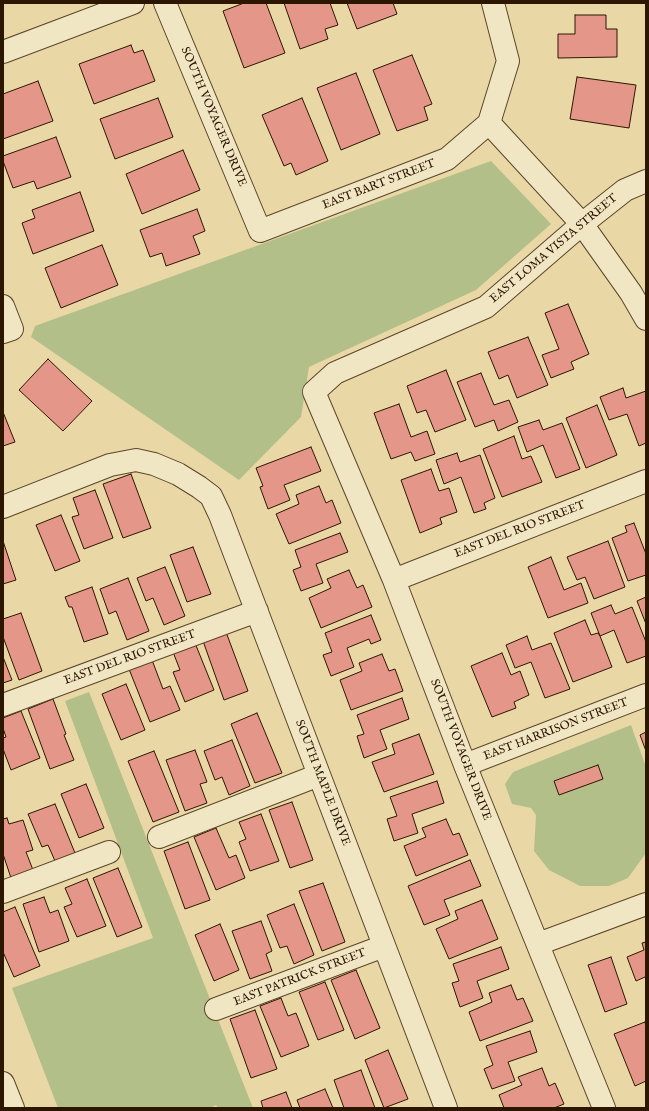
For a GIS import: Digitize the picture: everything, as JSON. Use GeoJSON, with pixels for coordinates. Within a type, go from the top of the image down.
{"type":"FeatureCollection","features":[{"type":"Feature","properties":{"kind":"street"},"geometry":{"type":"LineString","coordinates":[[3,52],[133,3]]}},
{"type":"Feature","properties":{"kind":"street","name":"SOUTH VOYAGER DRIVE"},"geometry":{"type":"LineString","coordinates":[[165,3],[260,231]]}},
{"type":"Feature","properties":{"kind":"street"},"geometry":{"type":"LineString","coordinates":[[493,3],[508,61],[489,123],[582,224],[631,293],[646,319]]}},
{"type":"Feature","properties":{"kind":"street","name":"EAST BART STREET"},"geometry":{"type":"LineString","coordinates":[[260,231],[447,159],[489,123]]}},
{"type":"Feature","properties":{"kind":"street","name":"EAST LOMA VISTA STREET"},"geometry":{"type":"LineString","coordinates":[[314,392],[334,373],[486,307],[582,224],[625,190],[646,181]]}},
{"type":"Feature","properties":{"kind":"street"},"geometry":{"type":"LineString","coordinates":[[3,306],[7,331]]}},
{"type":"Feature","properties":{"kind":"street","name":"SOUTH VOYAGER DRIVE"},"geometry":{"type":"LineString","coordinates":[[314,392],[394,580],[465,765],[604,1108]]}},
{"type":"Feature","properties":{"kind":"street","name":"SOUTH MAPLE DRIVE"},"geometry":{"type":"LineString","coordinates":[[3,507],[110,465],[136,460],[154,464],[178,474],[211,496],[220,515],[257,611],[446,1108]]}},
{"type":"Feature","properties":{"kind":"street","name":"EAST DEL RIO STREET"},"geometry":{"type":"LineString","coordinates":[[394,580],[646,481]]}},
{"type":"Feature","properties":{"kind":"street","name":"EAST DEL RIO STREET"},"geometry":{"type":"LineString","coordinates":[[3,705],[257,611]]}},
{"type":"Feature","properties":{"kind":"street","name":"EAST HARRISON STREET"},"geometry":{"type":"LineString","coordinates":[[465,765],[646,695]]}},
{"type":"Feature","properties":{"kind":"street"},"geometry":{"type":"LineString","coordinates":[[159,837],[319,775]]}},
{"type":"Feature","properties":{"kind":"street"},"geometry":{"type":"LineString","coordinates":[[3,892],[108,852]]}},
{"type":"Feature","properties":{"kind":"street"},"geometry":{"type":"LineString","coordinates":[[538,944],[646,904]]}},
{"type":"Feature","properties":{"kind":"street","name":"EAST PATRICK STREET"},"geometry":{"type":"LineString","coordinates":[[216,1009],[384,946]]}},
{"type":"Feature","properties":{"kind":"street"},"geometry":{"type":"LineString","coordinates":[[3,1085],[13,1108]]}},
{"type":"Feature","properties":{"kind":"green space"},"geometry":{"type":"Polygon","coordinates":[[[491,161],[551,224],[476,290],[309,367],[301,417],[239,480],[31,337],[35,326],[491,161]]]}},
{"type":"Feature","properties":{"kind":"green space"},"geometry":{"type":"Polygon","coordinates":[[[89,692],[253,1108],[218,1108],[216,1105],[210,1108],[58,1108],[12,988],[153,938],[65,701],[89,692]]]}},
{"type":"Feature","properties":{"kind":"green space"},"geometry":{"type":"Polygon","coordinates":[[[631,725],[646,767],[646,853],[628,878],[609,886],[580,886],[549,870],[534,851],[536,815],[531,808],[512,804],[505,784],[513,772],[631,725]]]}},
{"type":"Feature","properties":{"kind":"building"},"geometry":{"type":"Polygon","coordinates":[[[244,3],[266,3],[285,53],[244,68],[223,11],[244,3]]]}},
{"type":"Feature","properties":{"kind":"building"},"geometry":{"type":"Polygon","coordinates":[[[284,3],[330,3],[338,25],[325,29],[328,39],[300,49],[284,3]]]}},
{"type":"Feature","properties":{"kind":"building"},"geometry":{"type":"Polygon","coordinates":[[[347,3],[393,3],[397,14],[357,29],[347,3]]]}},
{"type":"Feature","properties":{"kind":"building"},"geometry":{"type":"Polygon","coordinates":[[[575,15],[606,15],[606,29],[617,29],[617,57],[558,58],[558,34],[575,34],[575,15]]]}},
{"type":"Feature","properties":{"kind":"building"},"geometry":{"type":"Polygon","coordinates":[[[131,45],[134,53],[143,50],[155,81],[94,104],[79,64],[131,45]]]}},
{"type":"Feature","properties":{"kind":"building"},"geometry":{"type":"Polygon","coordinates":[[[412,55],[432,104],[424,107],[428,120],[397,131],[373,70],[412,55]]]}},
{"type":"Feature","properties":{"kind":"building"},"geometry":{"type":"Polygon","coordinates":[[[356,73],[380,134],[341,150],[317,88],[356,73]]]}},
{"type":"Feature","properties":{"kind":"building"},"geometry":{"type":"Polygon","coordinates":[[[577,77],[636,85],[629,128],[570,119],[577,77]]]}},
{"type":"Feature","properties":{"kind":"building"},"geometry":{"type":"Polygon","coordinates":[[[38,81],[53,121],[3,139],[3,94],[38,81]]]}},
{"type":"Feature","properties":{"kind":"building"},"geometry":{"type":"Polygon","coordinates":[[[158,98],[173,137],[115,159],[100,119],[158,98]]]}},
{"type":"Feature","properties":{"kind":"building"},"geometry":{"type":"Polygon","coordinates":[[[302,98],[328,161],[296,175],[291,163],[284,166],[262,115],[302,98]]]}},
{"type":"Feature","properties":{"kind":"building"},"geometry":{"type":"Polygon","coordinates":[[[56,137],[71,177],[37,189],[34,181],[13,188],[3,161],[3,156],[56,137]]]}},
{"type":"Feature","properties":{"kind":"building"},"geometry":{"type":"Polygon","coordinates":[[[183,150],[200,190],[142,214],[126,174],[183,150]]]}},
{"type":"Feature","properties":{"kind":"building"},"geometry":{"type":"Polygon","coordinates":[[[80,192],[94,231],[33,254],[22,223],[35,218],[32,210],[80,192]]]}},
{"type":"Feature","properties":{"kind":"building"},"geometry":{"type":"Polygon","coordinates":[[[197,209],[205,231],[193,236],[200,254],[166,266],[162,253],[150,257],[140,230],[197,209]]]}},
{"type":"Feature","properties":{"kind":"building"},"geometry":{"type":"Polygon","coordinates":[[[102,245],[118,285],[61,308],[45,268],[102,245]]]}},
{"type":"Feature","properties":{"kind":"building"},"geometry":{"type":"Polygon","coordinates":[[[568,304],[589,354],[571,362],[574,369],[551,378],[542,355],[559,349],[545,313],[568,304]]]}},
{"type":"Feature","properties":{"kind":"building"},"geometry":{"type":"Polygon","coordinates":[[[528,337],[548,385],[517,398],[508,375],[499,379],[488,352],[528,337]]]}},
{"type":"Feature","properties":{"kind":"building"},"geometry":{"type":"Polygon","coordinates":[[[48,359],[92,401],[63,431],[19,390],[48,359]]]}},
{"type":"Feature","properties":{"kind":"building"},"geometry":{"type":"Polygon","coordinates":[[[446,370],[466,420],[435,432],[426,410],[417,413],[407,386],[446,370]]]}},
{"type":"Feature","properties":{"kind":"building"},"geometry":{"type":"Polygon","coordinates":[[[481,373],[494,405],[509,400],[518,422],[498,431],[494,420],[475,427],[457,382],[481,373]]]}},
{"type":"Feature","properties":{"kind":"building"},"geometry":{"type":"Polygon","coordinates":[[[623,388],[626,398],[646,391],[646,443],[639,446],[627,414],[609,420],[600,397],[623,388]]]}},
{"type":"Feature","properties":{"kind":"building"},"geometry":{"type":"Polygon","coordinates":[[[399,404],[411,437],[427,431],[435,454],[415,461],[411,452],[391,459],[374,413],[399,404]]]}},
{"type":"Feature","properties":{"kind":"building"},"geometry":{"type":"Polygon","coordinates":[[[597,405],[617,455],[586,468],[566,418],[597,405]]]}},
{"type":"Feature","properties":{"kind":"building"},"geometry":{"type":"Polygon","coordinates":[[[3,412],[15,442],[3,446],[3,412]]]}},
{"type":"Feature","properties":{"kind":"building"},"geometry":{"type":"Polygon","coordinates":[[[539,420],[543,430],[562,423],[580,469],[556,478],[543,445],[527,452],[518,427],[539,420]]]}},
{"type":"Feature","properties":{"kind":"building"},"geometry":{"type":"Polygon","coordinates":[[[514,436],[522,459],[531,456],[542,482],[502,497],[483,449],[514,436]]]}},
{"type":"Feature","properties":{"kind":"building"},"geometry":{"type":"Polygon","coordinates":[[[311,447],[321,471],[284,485],[290,500],[268,509],[260,487],[263,486],[256,468],[311,447]]]}},
{"type":"Feature","properties":{"kind":"building"},"geometry":{"type":"Polygon","coordinates":[[[457,453],[460,462],[480,455],[495,498],[484,503],[486,509],[474,513],[461,477],[444,484],[436,460],[457,453]]]}},
{"type":"Feature","properties":{"kind":"building"},"geometry":{"type":"Polygon","coordinates":[[[431,469],[439,491],[449,488],[457,512],[440,518],[442,524],[420,533],[401,480],[431,469]]]}},
{"type":"Feature","properties":{"kind":"building"},"geometry":{"type":"Polygon","coordinates":[[[131,474],[151,528],[123,538],[103,484],[131,474]]]}},
{"type":"Feature","properties":{"kind":"building"},"geometry":{"type":"Polygon","coordinates":[[[319,486],[326,503],[332,500],[341,523],[289,544],[276,514],[299,504],[296,495],[319,486]]]}},
{"type":"Feature","properties":{"kind":"building"},"geometry":{"type":"Polygon","coordinates":[[[95,490],[113,538],[84,549],[72,517],[79,515],[73,498],[95,490]]]}},
{"type":"Feature","properties":{"kind":"building"},"geometry":{"type":"Polygon","coordinates":[[[61,515],[80,561],[55,571],[36,525],[61,515]]]}},
{"type":"Feature","properties":{"kind":"building"},"geometry":{"type":"Polygon","coordinates":[[[634,523],[646,554],[646,575],[628,581],[612,538],[627,532],[625,526],[634,523]]]}},
{"type":"Feature","properties":{"kind":"building"},"geometry":{"type":"Polygon","coordinates":[[[340,533],[348,552],[316,564],[323,583],[301,591],[293,570],[301,567],[295,550],[340,533]]]}},
{"type":"Feature","properties":{"kind":"building"},"geometry":{"type":"Polygon","coordinates":[[[3,541],[16,580],[3,584],[3,541]]]}},
{"type":"Feature","properties":{"kind":"building"},"geometry":{"type":"Polygon","coordinates":[[[608,541],[625,587],[594,599],[585,577],[577,580],[567,557],[608,541]]]}},
{"type":"Feature","properties":{"kind":"building"},"geometry":{"type":"Polygon","coordinates":[[[193,547],[211,594],[187,602],[170,555],[193,547]]]}},
{"type":"Feature","properties":{"kind":"building"},"geometry":{"type":"Polygon","coordinates":[[[551,557],[564,590],[581,583],[588,603],[548,618],[528,567],[551,557]]]}},
{"type":"Feature","properties":{"kind":"building"},"geometry":{"type":"Polygon","coordinates":[[[165,567],[185,616],[164,625],[153,598],[146,601],[137,578],[165,567]]]}},
{"type":"Feature","properties":{"kind":"building"},"geometry":{"type":"Polygon","coordinates":[[[349,570],[357,588],[363,585],[372,607],[321,628],[309,598],[331,588],[327,579],[349,570]]]}},
{"type":"Feature","properties":{"kind":"building"},"geometry":{"type":"Polygon","coordinates":[[[128,578],[149,631],[127,640],[116,611],[109,614],[100,589],[128,578]]]}},
{"type":"Feature","properties":{"kind":"building"},"geometry":{"type":"Polygon","coordinates":[[[92,587],[108,634],[84,642],[72,607],[69,607],[65,597],[92,587]]]}},
{"type":"Feature","properties":{"kind":"building"},"geometry":{"type":"Polygon","coordinates":[[[646,597],[646,624],[637,601],[646,597]]]}},
{"type":"Feature","properties":{"kind":"building"},"geometry":{"type":"Polygon","coordinates":[[[611,605],[615,614],[632,607],[646,642],[646,656],[627,663],[614,630],[600,636],[591,613],[611,605]]]}},
{"type":"Feature","properties":{"kind":"building"},"geometry":{"type":"Polygon","coordinates":[[[21,613],[42,671],[19,680],[3,637],[3,619],[21,613]]]}},
{"type":"Feature","properties":{"kind":"building"},"geometry":{"type":"Polygon","coordinates":[[[371,615],[381,640],[371,644],[369,639],[347,648],[354,667],[331,676],[323,655],[332,652],[325,633],[371,615]]]}},
{"type":"Feature","properties":{"kind":"building"},"geometry":{"type":"Polygon","coordinates":[[[585,620],[591,635],[598,633],[600,636],[612,667],[573,682],[554,633],[585,620]]]}},
{"type":"Feature","properties":{"kind":"building"},"geometry":{"type":"Polygon","coordinates":[[[226,632],[248,691],[224,700],[203,641],[226,632]]]}},
{"type":"Feature","properties":{"kind":"building"},"geometry":{"type":"Polygon","coordinates":[[[527,636],[532,650],[551,643],[570,689],[545,698],[531,662],[515,668],[506,645],[527,636]]]}},
{"type":"Feature","properties":{"kind":"building"},"geometry":{"type":"Polygon","coordinates":[[[195,643],[214,690],[185,702],[173,672],[180,670],[173,652],[195,643]]]}},
{"type":"Feature","properties":{"kind":"building"},"geometry":{"type":"Polygon","coordinates":[[[502,653],[511,675],[520,671],[529,695],[514,702],[516,708],[492,717],[471,666],[502,653]]]}},
{"type":"Feature","properties":{"kind":"building"},"geometry":{"type":"Polygon","coordinates":[[[382,654],[389,671],[395,669],[403,691],[351,710],[340,680],[362,671],[359,663],[382,654]]]}},
{"type":"Feature","properties":{"kind":"building"},"geometry":{"type":"Polygon","coordinates":[[[3,657],[12,680],[3,683],[3,657]]]}},
{"type":"Feature","properties":{"kind":"building"},"geometry":{"type":"Polygon","coordinates":[[[152,660],[163,689],[170,686],[180,710],[150,722],[129,669],[152,660]]]}},
{"type":"Feature","properties":{"kind":"building"},"geometry":{"type":"Polygon","coordinates":[[[126,684],[145,730],[121,740],[102,694],[126,684]]]}},
{"type":"Feature","properties":{"kind":"building"},"geometry":{"type":"Polygon","coordinates":[[[402,698],[409,719],[380,730],[387,749],[364,758],[357,736],[364,734],[357,715],[402,698]]]}},
{"type":"Feature","properties":{"kind":"building"},"geometry":{"type":"Polygon","coordinates":[[[53,699],[66,734],[64,735],[74,760],[50,769],[28,709],[53,699]]]}},
{"type":"Feature","properties":{"kind":"building"},"geometry":{"type":"Polygon","coordinates":[[[21,711],[40,758],[11,770],[3,749],[3,738],[6,737],[3,728],[3,718],[21,711]]]}},
{"type":"Feature","properties":{"kind":"building"},"geometry":{"type":"Polygon","coordinates":[[[257,713],[282,773],[255,783],[231,724],[257,713]]]}},
{"type":"Feature","properties":{"kind":"building"},"geometry":{"type":"Polygon","coordinates":[[[646,732],[646,751],[640,735],[646,732]]]}},
{"type":"Feature","properties":{"kind":"building"},"geometry":{"type":"Polygon","coordinates":[[[419,734],[434,774],[384,792],[372,762],[395,754],[392,744],[419,734]]]}},
{"type":"Feature","properties":{"kind":"building"},"geometry":{"type":"Polygon","coordinates":[[[232,740],[250,786],[229,795],[222,777],[215,780],[204,751],[232,740]]]}},
{"type":"Feature","properties":{"kind":"building"},"geometry":{"type":"Polygon","coordinates":[[[195,750],[207,782],[200,784],[207,803],[185,811],[166,760],[195,750]]]}},
{"type":"Feature","properties":{"kind":"building"},"geometry":{"type":"Polygon","coordinates":[[[154,751],[179,812],[153,822],[128,761],[154,751]]]}},
{"type":"Feature","properties":{"kind":"building"},"geometry":{"type":"Polygon","coordinates":[[[598,765],[603,779],[559,795],[554,781],[598,765]]]}},
{"type":"Feature","properties":{"kind":"building"},"geometry":{"type":"Polygon","coordinates":[[[437,781],[444,803],[412,814],[418,833],[394,841],[387,819],[397,816],[390,797],[437,781]]]}},
{"type":"Feature","properties":{"kind":"building"},"geometry":{"type":"Polygon","coordinates":[[[86,784],[104,828],[79,838],[61,794],[86,784]]]}},
{"type":"Feature","properties":{"kind":"building"},"geometry":{"type":"Polygon","coordinates":[[[292,802],[313,860],[290,868],[269,810],[292,802]]]}},
{"type":"Feature","properties":{"kind":"building"},"geometry":{"type":"Polygon","coordinates":[[[55,804],[75,853],[55,861],[48,845],[42,847],[28,814],[55,804]]]}},
{"type":"Feature","properties":{"kind":"building"},"geometry":{"type":"Polygon","coordinates":[[[261,814],[279,861],[250,871],[239,842],[246,839],[239,822],[261,814]]]}},
{"type":"Feature","properties":{"kind":"building"},"geometry":{"type":"Polygon","coordinates":[[[7,818],[9,824],[23,820],[33,850],[26,852],[33,870],[11,878],[3,854],[3,819],[7,818]]]}},
{"type":"Feature","properties":{"kind":"building"},"geometry":{"type":"Polygon","coordinates":[[[446,819],[453,835],[459,833],[468,855],[416,876],[404,846],[426,837],[422,828],[446,819]]]}},
{"type":"Feature","properties":{"kind":"building"},"geometry":{"type":"Polygon","coordinates":[[[216,828],[229,858],[236,855],[245,878],[216,890],[194,837],[216,828]]]}},
{"type":"Feature","properties":{"kind":"building"},"geometry":{"type":"Polygon","coordinates":[[[188,842],[210,900],[185,909],[164,851],[188,842]]]}},
{"type":"Feature","properties":{"kind":"building"},"geometry":{"type":"Polygon","coordinates":[[[470,860],[481,886],[444,900],[450,915],[424,925],[408,886],[470,860]]]}},
{"type":"Feature","properties":{"kind":"building"},"geometry":{"type":"Polygon","coordinates":[[[118,868],[142,927],[117,937],[93,878],[118,868]]]}},
{"type":"Feature","properties":{"kind":"building"},"geometry":{"type":"Polygon","coordinates":[[[87,879],[106,926],[77,937],[64,907],[72,904],[65,888],[87,879]]]}},
{"type":"Feature","properties":{"kind":"building"},"geometry":{"type":"Polygon","coordinates":[[[323,883],[345,942],[322,951],[299,891],[323,883]]]}},
{"type":"Feature","properties":{"kind":"building"},"geometry":{"type":"Polygon","coordinates":[[[44,897],[50,913],[58,910],[69,941],[39,952],[23,904],[44,897]]]}},
{"type":"Feature","properties":{"kind":"building"},"geometry":{"type":"Polygon","coordinates":[[[482,900],[498,939],[449,959],[436,929],[458,919],[455,911],[482,900]]]}},
{"type":"Feature","properties":{"kind":"building"},"geometry":{"type":"Polygon","coordinates":[[[294,904],[314,955],[294,964],[287,946],[280,948],[267,915],[294,904]]]}},
{"type":"Feature","properties":{"kind":"building"},"geometry":{"type":"Polygon","coordinates":[[[15,907],[40,966],[14,977],[3,952],[3,912],[15,907]]]}},
{"type":"Feature","properties":{"kind":"building"},"geometry":{"type":"Polygon","coordinates":[[[261,921],[272,951],[266,954],[272,971],[250,979],[232,931],[261,921]]]}},
{"type":"Feature","properties":{"kind":"building"},"geometry":{"type":"Polygon","coordinates":[[[220,924],[239,970],[214,981],[195,935],[220,924]]]}},
{"type":"Feature","properties":{"kind":"building"},"geometry":{"type":"Polygon","coordinates":[[[646,942],[646,980],[645,977],[636,981],[627,957],[644,950],[642,943],[646,942]]]}},
{"type":"Feature","properties":{"kind":"building"},"geometry":{"type":"Polygon","coordinates":[[[501,947],[509,969],[477,981],[483,998],[460,1007],[452,983],[459,981],[453,964],[501,947]]]}},
{"type":"Feature","properties":{"kind":"building"},"geometry":{"type":"Polygon","coordinates":[[[611,957],[627,1004],[605,1012],[588,965],[611,957]]]}},
{"type":"Feature","properties":{"kind":"building"},"geometry":{"type":"Polygon","coordinates":[[[356,970],[380,1028],[355,1039],[331,980],[356,970]]]}},
{"type":"Feature","properties":{"kind":"building"},"geometry":{"type":"Polygon","coordinates":[[[325,982],[344,1030],[318,1040],[299,992],[325,982]]]}},
{"type":"Feature","properties":{"kind":"building"},"geometry":{"type":"Polygon","coordinates":[[[511,985],[517,1000],[523,998],[533,1021],[480,1041],[469,1012],[492,1002],[489,993],[511,985]]]}},
{"type":"Feature","properties":{"kind":"building"},"geometry":{"type":"Polygon","coordinates":[[[281,998],[288,1016],[296,1013],[309,1046],[281,1057],[260,1006],[281,998]]]}},
{"type":"Feature","properties":{"kind":"building"},"geometry":{"type":"Polygon","coordinates":[[[255,1010],[277,1069],[251,1078],[230,1019],[255,1010]]]}},
{"type":"Feature","properties":{"kind":"building"},"geometry":{"type":"Polygon","coordinates":[[[645,1022],[646,1081],[635,1086],[614,1034],[645,1022]]]}},
{"type":"Feature","properties":{"kind":"building"},"geometry":{"type":"Polygon","coordinates":[[[530,1031],[537,1052],[508,1062],[515,1081],[492,1089],[484,1069],[493,1065],[486,1046],[530,1031]]]}},
{"type":"Feature","properties":{"kind":"building"},"geometry":{"type":"Polygon","coordinates":[[[388,1050],[408,1099],[384,1108],[365,1060],[388,1050]]]}},
{"type":"Feature","properties":{"kind":"building"},"geometry":{"type":"Polygon","coordinates":[[[542,1068],[549,1086],[555,1083],[564,1104],[554,1108],[504,1108],[499,1095],[522,1085],[518,1077],[542,1068]]]}},
{"type":"Feature","properties":{"kind":"building"},"geometry":{"type":"Polygon","coordinates":[[[361,1070],[375,1108],[344,1108],[334,1080],[361,1070]]]}},
{"type":"Feature","properties":{"kind":"building"},"geometry":{"type":"Polygon","coordinates":[[[325,1089],[333,1108],[300,1108],[297,1100],[325,1089]]]}},
{"type":"Feature","properties":{"kind":"building"},"geometry":{"type":"Polygon","coordinates":[[[286,1092],[292,1108],[263,1108],[261,1101],[286,1092]]]}}]}
